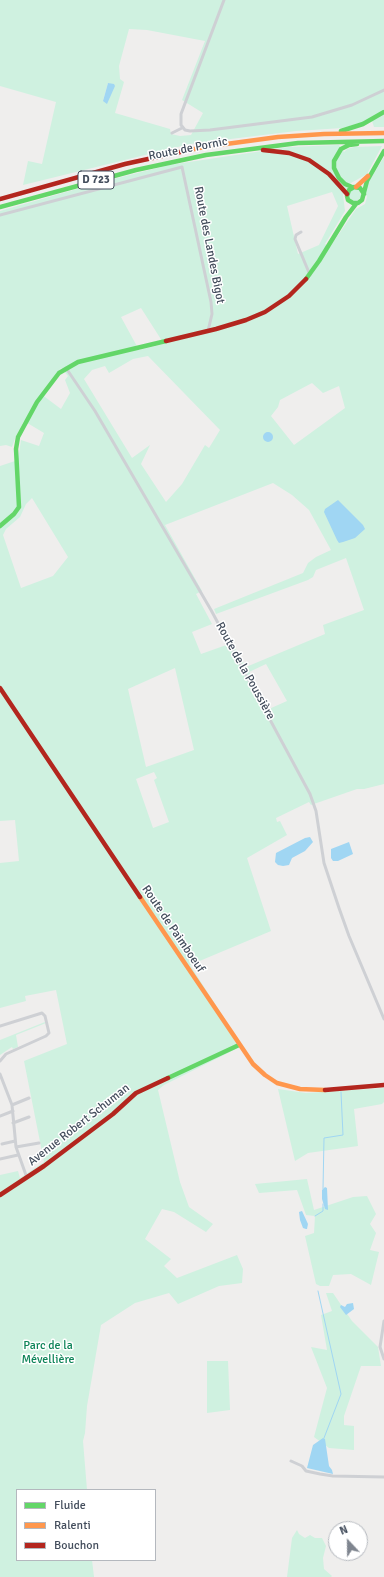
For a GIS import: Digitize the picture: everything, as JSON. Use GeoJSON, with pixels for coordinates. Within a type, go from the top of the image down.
{"type":"FeatureCollection","features":[{"type":"Feature","properties":{"kind":"main road"},"geometry":{"type":"LineString","coordinates":[[324,134],[331,131],[356,127],[384,112]]}},
{"type":"Feature","properties":{"kind":"main road","name":"Route de Pornic"},"geometry":{"type":"LineString","coordinates":[[0,199],[126,164],[173,153],[248,141],[324,134],[384,133]]}},
{"type":"Feature","properties":{"kind":"main road"},"geometry":{"type":"LineString","coordinates":[[364,194],[362,190],[345,184],[339,178],[334,168],[334,159],[338,152],[349,145],[384,141]]}},
{"type":"Feature","properties":{"kind":"main road","name":"Route de Pornic"},"geometry":{"type":"LineString","coordinates":[[0,207],[156,165],[192,157],[251,148],[311,143],[384,141]]}},
{"type":"Feature","properties":{"kind":"main road"},"geometry":{"type":"LineString","coordinates":[[251,148],[257,150],[283,152],[309,160],[329,174],[347,194],[348,200],[346,217]]}},
{"type":"Feature","properties":{"kind":"main road"},"geometry":{"type":"LineString","coordinates":[[0,526],[14,514],[18,507],[19,496],[16,449],[18,437],[37,402],[54,378],[66,368],[85,361],[208,331],[246,320],[265,312],[289,296],[310,275],[346,217],[356,204],[362,200],[371,173],[384,151]]}},
{"type":"Feature","properties":{"kind":"main road"},"geometry":{"type":"LineString","coordinates":[[347,194],[371,173]]}},
{"type":"Feature","properties":{"kind":"main road"},"geometry":{"type":"LineString","coordinates":[[348,200],[356,204]]}},
{"type":"Feature","properties":{"kind":"main road","name":"Route de Paimboeuf"},"geometry":{"type":"LineString","coordinates":[[0,688],[239,1045],[259,1070],[284,1085],[300,1089],[319,1090],[384,1085]]}},
{"type":"Feature","properties":{"kind":"main road","name":"Avenue Robert Schuman"},"geometry":{"type":"LineString","coordinates":[[0,1195],[27,1178],[113,1114],[136,1093],[239,1045]]}},
{"type":"Feature","properties":{"kind":"street"},"geometry":{"type":"LineString","coordinates":[[182,128],[180,120],[181,114],[224,0]]}},
{"type":"Feature","properties":{"kind":"street"},"geometry":{"type":"LineString","coordinates":[[172,133],[182,128],[190,131],[210,130],[312,117],[352,105],[384,90]]}},
{"type":"Feature","properties":{"kind":"street","name":"Route des Landes Bigot"},"geometry":{"type":"LineString","coordinates":[[0,215],[182,167],[211,302],[212,314],[208,331]]}},
{"type":"Feature","properties":{"kind":"street"},"geometry":{"type":"LineString","coordinates":[[301,232],[295,239],[310,275]]}},
{"type":"Feature","properties":{"kind":"street","name":"Route de la Poussière"},"geometry":{"type":"LineString","coordinates":[[66,368],[99,417],[211,610],[310,794],[315,810],[327,871],[348,936],[384,1019]]}},
{"type":"Feature","properties":{"kind":"street"},"geometry":{"type":"LineString","coordinates":[[0,1026],[42,1013],[45,1016],[49,1033],[46,1036],[6,1054],[0,1061]]}},
{"type":"Feature","properties":{"kind":"street"},"geometry":{"type":"LineString","coordinates":[[0,1074],[2,1086],[12,1105],[16,1147],[27,1178]]}},
{"type":"Feature","properties":{"kind":"street"},"geometry":{"type":"LineString","coordinates":[[12,1105],[29,1098]]}},
{"type":"Feature","properties":{"kind":"street"},"geometry":{"type":"LineString","coordinates":[[0,1116],[13,1112]]}},
{"type":"Feature","properties":{"kind":"street"},"geometry":{"type":"LineString","coordinates":[[13,1123],[29,1117]]}},
{"type":"Feature","properties":{"kind":"street"},"geometry":{"type":"LineString","coordinates":[[2,1144],[15,1141]]}},
{"type":"Feature","properties":{"kind":"street"},"geometry":{"type":"LineString","coordinates":[[16,1147],[39,1143]]}},
{"type":"Feature","properties":{"kind":"street"},"geometry":{"type":"LineString","coordinates":[[0,1159],[18,1155]]}},
{"type":"Feature","properties":{"kind":"street"},"geometry":{"type":"LineString","coordinates":[[384,1321],[380,1347],[384,1359]]}},
{"type":"Feature","properties":{"kind":"street"},"geometry":{"type":"LineString","coordinates":[[291,1461],[302,1466],[306,1470],[320,1474],[333,1476],[384,1477]]}},
{"type":"Feature","properties":{"kind":"green space"},"geometry":{"type":"Polygon","coordinates":[[[0,0],[384,0],[384,127],[374,127],[371,118],[343,128],[296,131],[190,144],[23,185],[28,161],[42,164],[56,102],[0,86],[0,0]],[[129,29],[119,66],[120,79],[124,82],[115,113],[170,129],[171,134],[180,136],[191,135],[203,113],[182,100],[205,41],[147,30],[129,29]],[[108,83],[103,101],[114,86],[108,83]]]}},
{"type":"Feature","properties":{"kind":"green space","name":"Parc de la Mévellière"},"geometry":{"type":"Polygon","coordinates":[[[339,145],[344,152],[347,149],[354,147],[382,146],[367,174],[351,183],[343,195],[345,211],[325,244],[330,247],[356,209],[365,204],[367,197],[365,188],[384,157],[384,784],[364,789],[357,789],[311,805],[309,802],[276,818],[277,822],[280,821],[287,835],[247,858],[271,931],[190,965],[242,1046],[164,1085],[158,1090],[180,1182],[189,1207],[213,1224],[206,1232],[174,1212],[162,1209],[145,1239],[171,1259],[164,1266],[177,1278],[237,1255],[243,1269],[242,1283],[219,1286],[178,1304],[169,1293],[135,1303],[101,1325],[87,1406],[83,1441],[87,1489],[16,1489],[16,1561],[92,1561],[94,1577],[0,1577],[0,1175],[18,1171],[20,1178],[44,1162],[24,1061],[67,1044],[56,990],[25,996],[26,1001],[0,1008],[0,863],[19,861],[15,820],[0,821],[0,466],[18,460],[21,440],[39,446],[44,433],[24,421],[12,447],[6,445],[0,446],[0,211],[94,184],[169,165],[289,147],[339,145]],[[332,192],[287,206],[298,254],[319,245],[338,206],[332,192]],[[141,308],[121,317],[139,350],[164,344],[141,308]],[[148,356],[133,359],[109,373],[105,366],[92,370],[84,379],[132,458],[150,445],[141,464],[166,502],[182,484],[205,445],[209,448],[220,430],[148,356]],[[61,368],[41,394],[61,409],[70,393],[65,380],[68,376],[61,368]],[[312,383],[280,400],[278,407],[271,416],[294,445],[345,408],[339,386],[323,393],[312,383]],[[273,483],[165,525],[202,591],[196,594],[212,624],[192,632],[201,654],[232,643],[246,667],[325,634],[323,625],[364,610],[346,558],[316,570],[313,577],[308,580],[216,614],[214,609],[303,573],[308,563],[316,557],[331,550],[309,510],[292,495],[273,483]],[[32,498],[26,504],[20,517],[6,529],[3,535],[21,588],[53,576],[68,557],[32,498]],[[266,664],[249,672],[269,709],[287,701],[266,664]],[[175,668],[128,689],[146,767],[194,750],[175,668]],[[154,772],[136,779],[153,828],[169,822],[154,780],[157,778],[154,772]]]}},
{"type":"Feature","properties":{"kind":"green space"},"geometry":{"type":"Polygon","coordinates":[[[353,189],[357,189],[361,195],[357,201],[353,201],[349,197],[349,193],[353,189]]]}},
{"type":"Feature","properties":{"kind":"green space"},"geometry":{"type":"Polygon","coordinates":[[[45,1022],[46,1023],[16,1035],[18,1047],[13,1049],[12,1047],[0,1055],[0,1040],[45,1022]]]}},
{"type":"Feature","properties":{"kind":"green space"},"geometry":{"type":"Polygon","coordinates":[[[384,1088],[384,1102],[382,1104],[354,1109],[358,1146],[308,1153],[295,1161],[278,1089],[306,1093],[384,1088]]]}},
{"type":"Feature","properties":{"kind":"green space"},"geometry":{"type":"Polygon","coordinates":[[[307,1179],[314,1210],[353,1197],[367,1196],[376,1214],[370,1224],[376,1233],[370,1250],[379,1252],[371,1285],[351,1274],[333,1275],[329,1286],[320,1286],[316,1284],[305,1236],[314,1233],[315,1216],[306,1215],[297,1190],[259,1193],[255,1184],[307,1179]]]}},
{"type":"Feature","properties":{"kind":"green space"},"geometry":{"type":"Polygon","coordinates":[[[326,1293],[333,1293],[352,1321],[378,1347],[381,1366],[361,1366],[344,1416],[344,1425],[354,1426],[354,1450],[329,1448],[314,1437],[327,1388],[311,1347],[327,1350],[321,1315],[332,1311],[326,1293]]]}},
{"type":"Feature","properties":{"kind":"green space"},"geometry":{"type":"Polygon","coordinates":[[[207,1361],[228,1361],[230,1410],[207,1413],[207,1361]]]}},
{"type":"Feature","properties":{"kind":"green space"},"geometry":{"type":"Polygon","coordinates":[[[297,1530],[299,1534],[305,1538],[310,1535],[315,1538],[322,1538],[326,1546],[323,1558],[324,1569],[332,1576],[331,1577],[287,1577],[292,1538],[297,1530]]]}},
{"type":"Feature","properties":{"kind":"water"},"geometry":{"type":"Polygon","coordinates":[[[108,83],[114,84],[115,86],[107,104],[103,101],[108,83]]]}},
{"type":"Feature","properties":{"kind":"water"},"geometry":{"type":"Polygon","coordinates":[[[266,432],[270,432],[272,433],[272,441],[266,442],[263,439],[263,435],[266,432]]]}},
{"type":"Feature","properties":{"kind":"water"},"geometry":{"type":"Polygon","coordinates":[[[338,500],[363,525],[365,529],[355,538],[339,543],[324,512],[325,509],[338,500]]]}},
{"type":"Feature","properties":{"kind":"water"},"geometry":{"type":"Polygon","coordinates":[[[310,837],[313,842],[305,851],[292,858],[289,865],[278,865],[275,862],[276,853],[305,838],[310,837]]]}},
{"type":"Feature","properties":{"kind":"water"},"geometry":{"type":"Polygon","coordinates":[[[349,842],[353,854],[338,861],[333,861],[331,858],[331,849],[349,842]]]}},
{"type":"Feature","properties":{"kind":"water"},"geometry":{"type":"Polygon","coordinates":[[[325,1187],[327,1188],[328,1210],[325,1209],[322,1199],[322,1190],[325,1187]]]}},
{"type":"Feature","properties":{"kind":"water"},"geometry":{"type":"Polygon","coordinates":[[[302,1211],[308,1224],[307,1229],[303,1228],[300,1220],[299,1212],[302,1211]]]}},
{"type":"Feature","properties":{"kind":"water"},"geometry":{"type":"Polygon","coordinates":[[[353,1303],[354,1309],[346,1315],[340,1307],[341,1305],[345,1307],[347,1304],[353,1303]]]}},
{"type":"Feature","properties":{"kind":"water"},"geometry":{"type":"Polygon","coordinates":[[[323,1438],[325,1439],[329,1466],[333,1474],[307,1468],[313,1445],[323,1438]]]}},
{"type":"Feature","properties":{"kind":"waterway"},"geometry":{"type":"LineString","coordinates":[[323,1189],[324,1138],[343,1135],[341,1092]]}},
{"type":"Feature","properties":{"kind":"waterway"},"geometry":{"type":"LineString","coordinates":[[315,1216],[323,1211],[323,1204]]}},
{"type":"Feature","properties":{"kind":"waterway"},"geometry":{"type":"LineString","coordinates":[[318,1291],[341,1394],[324,1438]]}},
{"type":"Feature","properties":{"kind":"traffic: fast"},"geometry":{"type":"LineString","coordinates":[[341,131],[363,124],[384,112]]}},
{"type":"Feature","properties":{"kind":"traffic: fast"},"geometry":{"type":"LineString","coordinates":[[0,207],[136,170],[206,155],[298,143],[384,141]]}},
{"type":"Feature","properties":{"kind":"traffic: fast"},"geometry":{"type":"LineString","coordinates":[[352,187],[345,184],[339,178],[334,168],[334,161],[341,149],[349,145],[357,144]]}},
{"type":"Feature","properties":{"kind":"traffic: fast"},"geometry":{"type":"LineString","coordinates":[[364,194],[360,188],[354,187],[349,190],[347,196],[348,200],[353,203],[358,203],[362,200],[367,181],[384,151]]}},
{"type":"Feature","properties":{"kind":"traffic: fast"},"geometry":{"type":"LineString","coordinates":[[306,279],[356,204]]}},
{"type":"Feature","properties":{"kind":"traffic: fast"},"geometry":{"type":"LineString","coordinates":[[0,526],[14,514],[19,507],[16,449],[18,437],[37,402],[59,373],[78,362],[166,341]]}},
{"type":"Feature","properties":{"kind":"traffic: fast"},"geometry":{"type":"LineString","coordinates":[[168,1078],[239,1045]]}},
{"type":"Feature","properties":{"kind":"traffic: slow"},"geometry":{"type":"LineString","coordinates":[[180,152],[204,147],[278,137],[324,134],[384,133]]}},
{"type":"Feature","properties":{"kind":"traffic: slow"},"geometry":{"type":"LineString","coordinates":[[356,187],[368,176]]}},
{"type":"Feature","properties":{"kind":"traffic: slow"},"geometry":{"type":"LineString","coordinates":[[140,897],[253,1064],[277,1083],[300,1089],[325,1090]]}},
{"type":"Feature","properties":{"kind":"traffic: jam"},"geometry":{"type":"LineString","coordinates":[[263,150],[289,153],[309,160],[329,174],[347,194]]}},
{"type":"Feature","properties":{"kind":"traffic: jam"},"geometry":{"type":"LineString","coordinates":[[0,199],[125,164],[180,152]]}},
{"type":"Feature","properties":{"kind":"traffic: jam"},"geometry":{"type":"LineString","coordinates":[[166,341],[216,329],[246,320],[265,312],[289,296],[306,279]]}},
{"type":"Feature","properties":{"kind":"traffic: jam"},"geometry":{"type":"LineString","coordinates":[[0,688],[140,897]]}},
{"type":"Feature","properties":{"kind":"traffic: jam"},"geometry":{"type":"LineString","coordinates":[[0,1195],[44,1166],[113,1114],[136,1093],[168,1078]]}},
{"type":"Feature","properties":{"kind":"traffic: jam"},"geometry":{"type":"LineString","coordinates":[[325,1090],[384,1085]]}}]}
